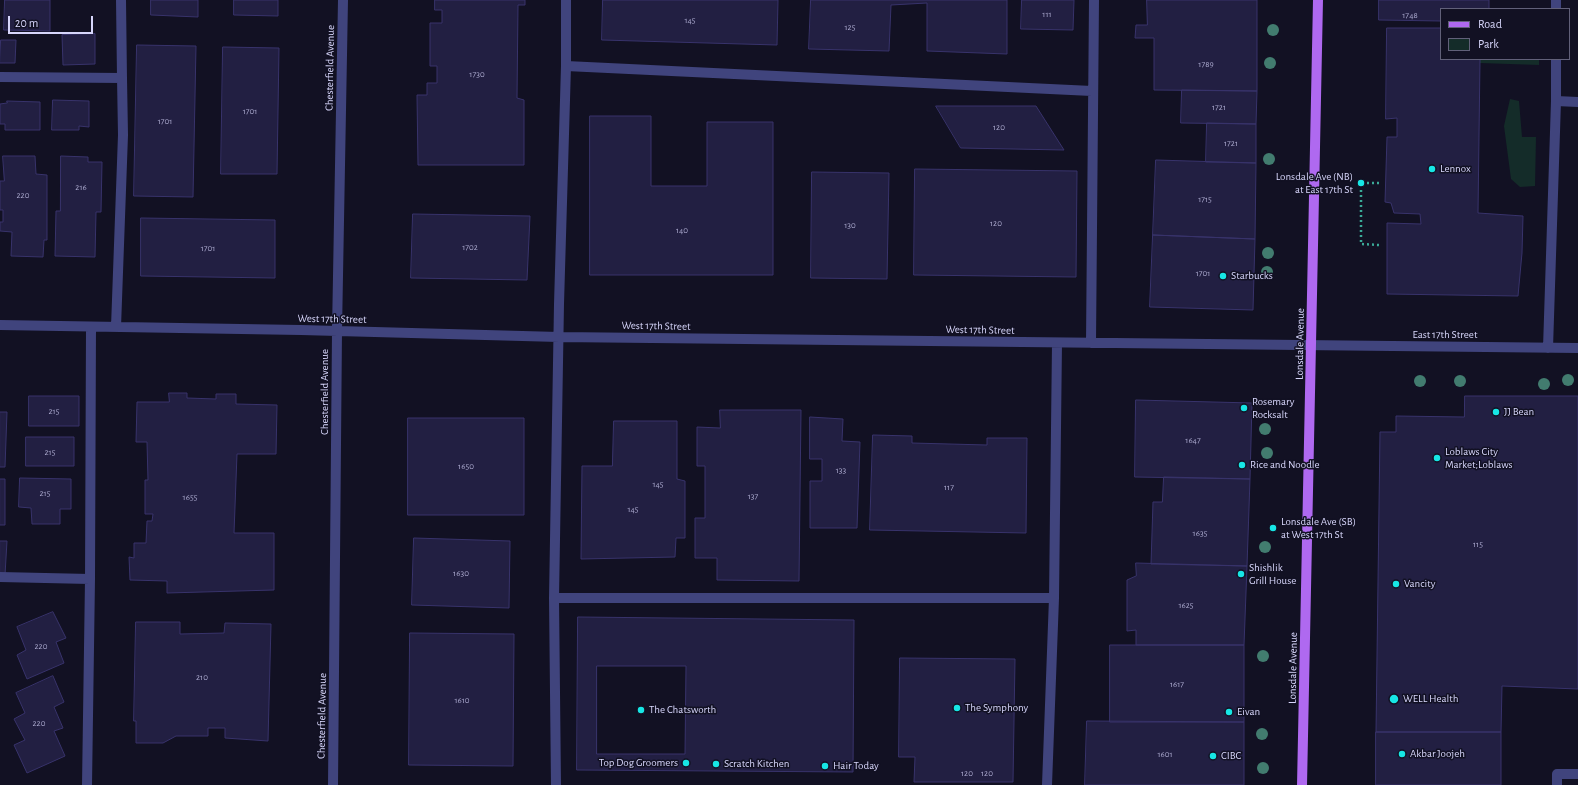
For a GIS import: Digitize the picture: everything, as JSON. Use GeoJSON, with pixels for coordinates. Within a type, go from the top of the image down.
{"type":"FeatureCollection","features":[{"type":"Feature","properties":{"kind":"main road","name":"Lonsdale Avenue"},"geometry":{"type":"LineString","coordinates":[[1302,785],[1318,0]]}},
{"type":"Feature","properties":{"kind":"street"},"geometry":{"type":"LineString","coordinates":[[116,327],[123,135],[121,0]]}},
{"type":"Feature","properties":{"kind":"street","name":"Chesterfield Avenue"},"geometry":{"type":"LineString","coordinates":[[333,785],[337,331],[343,0]]}},
{"type":"Feature","properties":{"kind":"street"},"geometry":{"type":"LineString","coordinates":[[556,785],[554,598],[566,66],[566,0]]}},
{"type":"Feature","properties":{"kind":"street"},"geometry":{"type":"LineString","coordinates":[[1091,343],[1092,91],[1094,0]]}},
{"type":"Feature","properties":{"kind":"street"},"geometry":{"type":"LineString","coordinates":[[1548,348],[1556,60]]}},
{"type":"Feature","properties":{"kind":"street"},"geometry":{"type":"LineString","coordinates":[[566,66],[1092,91]]}},
{"type":"Feature","properties":{"kind":"street"},"geometry":{"type":"LineString","coordinates":[[0,76],[122,78]]}},
{"type":"Feature","properties":{"kind":"street"},"geometry":{"type":"LineString","coordinates":[[1556,101],[1578,102]]}},
{"type":"Feature","properties":{"kind":"street","name":"West 17th Street"},"geometry":{"type":"LineString","coordinates":[[0,325],[337,331],[559,337],[1312,346]]}},
{"type":"Feature","properties":{"kind":"street"},"geometry":{"type":"LineString","coordinates":[[87,785],[90,579],[91,327]]}},
{"type":"Feature","properties":{"kind":"street"},"geometry":{"type":"LineString","coordinates":[[1047,785],[1054,598],[1057,343]]}},
{"type":"Feature","properties":{"kind":"street","name":"East 17th Street"},"geometry":{"type":"LineString","coordinates":[[1312,346],[1578,348]]}},
{"type":"Feature","properties":{"kind":"street"},"geometry":{"type":"LineString","coordinates":[[0,577],[90,579]]}},
{"type":"Feature","properties":{"kind":"street"},"geometry":{"type":"LineString","coordinates":[[554,598],[1054,598]]}},
{"type":"Feature","properties":{"kind":"street"},"geometry":{"type":"LineString","coordinates":[[1557,785],[1557,774],[1578,774]]}},
{"type":"Feature","properties":{"kind":"path"},"geometry":{"type":"LineString","coordinates":[[1379,183],[1361,183],[1361,244],[1379,245]]}},
{"type":"Feature","properties":{"kind":"green space"},"geometry":{"type":"Polygon","coordinates":[[[1480,60],[1539,60],[1539,65],[1480,63],[1480,60]]]}},
{"type":"Feature","properties":{"kind":"green space"},"geometry":{"type":"Polygon","coordinates":[[[1510,99],[1519,101],[1522,137],[1536,137],[1535,186],[1520,187],[1511,179],[1504,126],[1510,99]]]}},
{"type":"Feature","properties":{"kind":"building"},"geometry":{"type":"Polygon","coordinates":[[[5,0],[50,0],[50,31],[4,30],[5,0]]]}},
{"type":"Feature","properties":{"kind":"building"},"geometry":{"type":"Polygon","coordinates":[[[151,0],[198,0],[198,17],[151,15],[151,0]]]}},
{"type":"Feature","properties":{"kind":"building"},"geometry":{"type":"Polygon","coordinates":[[[234,0],[278,0],[278,16],[234,15],[234,0]]]}},
{"type":"Feature","properties":{"kind":"building"},"geometry":{"type":"Polygon","coordinates":[[[435,0],[525,0],[525,5],[518,5],[517,98],[524,100],[524,165],[418,165],[417,95],[427,95],[427,83],[437,83],[437,66],[430,66],[430,23],[442,23],[442,10],[435,10],[435,0]]]}},
{"type":"Feature","properties":{"kind":"building"},"geometry":{"type":"Polygon","coordinates":[[[603,0],[778,0],[777,45],[602,40],[603,0]]]}},
{"type":"Feature","properties":{"kind":"building"},"geometry":{"type":"Polygon","coordinates":[[[811,0],[1007,0],[1007,54],[927,51],[927,3],[891,5],[889,51],[809,49],[811,0]]]}},
{"type":"Feature","properties":{"kind":"building"},"geometry":{"type":"Polygon","coordinates":[[[1022,0],[1074,0],[1073,30],[1021,29],[1022,0]]]}},
{"type":"Feature","properties":{"kind":"building"},"geometry":{"type":"Polygon","coordinates":[[[1147,0],[1257,0],[1257,91],[1154,90],[1154,38],[1135,38],[1136,25],[1147,25],[1147,0]]]}},
{"type":"Feature","properties":{"kind":"building"},"geometry":{"type":"Polygon","coordinates":[[[1379,0],[1489,0],[1489,8],[1440,8],[1440,21],[1379,20],[1379,0]]]}},
{"type":"Feature","properties":{"kind":"building","name":"Lennox"},"geometry":{"type":"Polygon","coordinates":[[[1387,28],[1440,28],[1440,60],[1480,60],[1478,213],[1523,216],[1522,253],[1518,296],[1387,294],[1387,223],[1421,224],[1420,214],[1394,213],[1391,203],[1385,202],[1387,137],[1397,137],[1397,118],[1386,119],[1387,28]]]}},
{"type":"Feature","properties":{"kind":"building"},"geometry":{"type":"Polygon","coordinates":[[[95,34],[95,64],[63,65],[62,35],[95,34]]]}},
{"type":"Feature","properties":{"kind":"building"},"geometry":{"type":"Polygon","coordinates":[[[1,40],[16,40],[15,63],[0,63],[1,40]]]}},
{"type":"Feature","properties":{"kind":"building"},"geometry":{"type":"Polygon","coordinates":[[[137,45],[196,46],[193,197],[134,196],[137,45]]]}},
{"type":"Feature","properties":{"kind":"building"},"geometry":{"type":"Polygon","coordinates":[[[223,47],[279,48],[277,174],[221,174],[223,47]]]}},
{"type":"Feature","properties":{"kind":"building"},"geometry":{"type":"Polygon","coordinates":[[[1182,90],[1257,91],[1256,124],[1181,123],[1182,90]]]}},
{"type":"Feature","properties":{"kind":"building"},"geometry":{"type":"Polygon","coordinates":[[[53,100],[89,101],[89,127],[79,126],[79,130],[52,130],[53,100]]]}},
{"type":"Feature","properties":{"kind":"building"},"geometry":{"type":"Polygon","coordinates":[[[7,101],[40,102],[40,130],[5,130],[5,124],[0,124],[0,104],[7,103],[7,101]]]}},
{"type":"Feature","properties":{"kind":"building"},"geometry":{"type":"Polygon","coordinates":[[[936,106],[1036,106],[1064,150],[961,148],[936,106]]]}},
{"type":"Feature","properties":{"kind":"building"},"geometry":{"type":"Polygon","coordinates":[[[590,116],[651,116],[651,186],[707,186],[707,122],[773,122],[773,275],[590,275],[590,116]]]}},
{"type":"Feature","properties":{"kind":"building"},"geometry":{"type":"Polygon","coordinates":[[[1207,123],[1256,124],[1256,163],[1206,162],[1207,123]]]}},
{"type":"Feature","properties":{"kind":"building"},"geometry":{"type":"Polygon","coordinates":[[[3,156],[35,156],[36,174],[47,175],[47,240],[44,240],[43,257],[11,256],[12,232],[0,231],[0,222],[3,222],[3,210],[0,210],[0,181],[4,181],[3,156]]]}},
{"type":"Feature","properties":{"kind":"building"},"geometry":{"type":"Polygon","coordinates":[[[61,156],[88,157],[88,162],[102,162],[101,212],[96,212],[95,257],[55,256],[56,211],[60,211],[61,156]]]}},
{"type":"Feature","properties":{"kind":"building"},"geometry":{"type":"Polygon","coordinates":[[[1156,160],[1256,163],[1255,239],[1153,235],[1156,160]]]}},
{"type":"Feature","properties":{"kind":"building"},"geometry":{"type":"Polygon","coordinates":[[[915,169],[1077,171],[1076,277],[914,275],[915,169]]]}},
{"type":"Feature","properties":{"kind":"building"},"geometry":{"type":"Polygon","coordinates":[[[812,172],[889,173],[887,279],[811,278],[812,172]]]}},
{"type":"Feature","properties":{"kind":"building"},"geometry":{"type":"Polygon","coordinates":[[[413,214],[530,216],[527,280],[411,278],[413,214]]]}},
{"type":"Feature","properties":{"kind":"building"},"geometry":{"type":"Polygon","coordinates":[[[141,218],[275,220],[275,278],[141,276],[141,218]]]}},
{"type":"Feature","properties":{"kind":"building"},"geometry":{"type":"Polygon","coordinates":[[[1153,235],[1255,239],[1253,310],[1150,307],[1153,235]]]}},
{"type":"Feature","properties":{"kind":"building"},"geometry":{"type":"Polygon","coordinates":[[[169,393],[187,393],[187,398],[216,399],[216,394],[236,394],[236,404],[277,405],[276,454],[237,454],[234,533],[274,533],[274,590],[167,593],[167,581],[130,580],[129,557],[134,558],[134,543],[146,543],[147,521],[152,521],[153,514],[145,514],[145,480],[148,480],[147,442],[136,442],[137,402],[169,402],[169,393]]]}},
{"type":"Feature","properties":{"kind":"building"},"geometry":{"type":"Polygon","coordinates":[[[29,396],[79,396],[79,426],[29,426],[29,396]]]}},
{"type":"Feature","properties":{"kind":"building"},"geometry":{"type":"Polygon","coordinates":[[[1465,396],[1578,396],[1578,689],[1502,686],[1501,732],[1376,732],[1380,432],[1396,432],[1396,416],[1464,417],[1465,396]]]}},
{"type":"Feature","properties":{"kind":"building"},"geometry":{"type":"Polygon","coordinates":[[[1136,400],[1252,403],[1250,479],[1135,477],[1136,400]]]}},
{"type":"Feature","properties":{"kind":"building"},"geometry":{"type":"Polygon","coordinates":[[[720,410],[801,410],[799,581],[717,580],[717,558],[695,558],[695,518],[705,518],[705,466],[697,466],[697,427],[720,428],[720,410]]]}},
{"type":"Feature","properties":{"kind":"building"},"geometry":{"type":"Polygon","coordinates":[[[0,412],[7,412],[5,467],[0,467],[0,412]]]}},
{"type":"Feature","properties":{"kind":"building"},"geometry":{"type":"Polygon","coordinates":[[[810,417],[843,419],[842,441],[860,442],[857,528],[810,528],[810,481],[822,481],[822,459],[810,459],[810,417]]]}},
{"type":"Feature","properties":{"kind":"building"},"geometry":{"type":"Polygon","coordinates":[[[408,418],[524,418],[524,515],[408,515],[408,418]]]}},
{"type":"Feature","properties":{"kind":"building"},"geometry":{"type":"Polygon","coordinates":[[[614,421],[677,421],[677,479],[685,481],[685,538],[676,538],[675,557],[581,559],[582,466],[612,466],[614,421]]]}},
{"type":"Feature","properties":{"kind":"building"},"geometry":{"type":"Polygon","coordinates":[[[873,435],[912,436],[912,443],[987,445],[987,438],[1027,438],[1026,533],[870,530],[873,435]]]}},
{"type":"Feature","properties":{"kind":"building"},"geometry":{"type":"Polygon","coordinates":[[[26,437],[74,437],[74,466],[26,466],[26,437]]]}},
{"type":"Feature","properties":{"kind":"building"},"geometry":{"type":"Polygon","coordinates":[[[1164,477],[1250,479],[1247,566],[1151,564],[1153,502],[1162,502],[1164,477]]]}},
{"type":"Feature","properties":{"kind":"building"},"geometry":{"type":"Polygon","coordinates":[[[20,478],[71,479],[71,509],[60,509],[60,524],[32,524],[31,508],[19,507],[20,478]]]}},
{"type":"Feature","properties":{"kind":"building"},"geometry":{"type":"Polygon","coordinates":[[[0,479],[5,479],[5,525],[0,525],[0,479]]]}},
{"type":"Feature","properties":{"kind":"building"},"geometry":{"type":"Polygon","coordinates":[[[414,538],[510,541],[509,608],[412,605],[414,538]]]}},
{"type":"Feature","properties":{"kind":"building"},"geometry":{"type":"Polygon","coordinates":[[[0,541],[7,541],[5,575],[0,575],[0,541]]]}},
{"type":"Feature","properties":{"kind":"building"},"geometry":{"type":"Polygon","coordinates":[[[1136,563],[1247,566],[1244,645],[1136,645],[1136,630],[1127,631],[1127,580],[1136,576],[1136,563]]]}},
{"type":"Feature","properties":{"kind":"building"},"geometry":{"type":"Polygon","coordinates":[[[53,612],[66,638],[56,642],[64,663],[27,679],[17,655],[26,650],[17,627],[53,612]]]}},
{"type":"Feature","properties":{"kind":"building"},"geometry":{"type":"Polygon","coordinates":[[[578,617],[854,620],[853,772],[577,770],[578,617]]]}},
{"type":"Feature","properties":{"kind":"building"},"geometry":{"type":"Polygon","coordinates":[[[136,622],[180,622],[180,634],[224,633],[225,623],[271,624],[268,741],[225,738],[225,728],[208,728],[208,736],[176,736],[163,743],[136,743],[136,721],[134,721],[136,622]]]}},
{"type":"Feature","properties":{"kind":"building"},"geometry":{"type":"Polygon","coordinates":[[[410,633],[514,634],[513,766],[409,765],[410,633]]]}},
{"type":"Feature","properties":{"kind":"building"},"geometry":{"type":"Polygon","coordinates":[[[1110,645],[1244,645],[1244,722],[1110,722],[1110,645]]]}},
{"type":"Feature","properties":{"kind":"building","name":"The Symphony"},"geometry":{"type":"Polygon","coordinates":[[[900,658],[1015,659],[1013,782],[914,782],[915,757],[899,757],[900,658]]]}},
{"type":"Feature","properties":{"kind":"building","name":"The Chatsworth"},"geometry":{"type":"Polygon","coordinates":[[[597,666],[686,666],[685,754],[597,754],[597,666]]]}},
{"type":"Feature","properties":{"kind":"building"},"geometry":{"type":"Polygon","coordinates":[[[53,676],[64,702],[54,707],[63,728],[54,731],[65,756],[27,773],[14,745],[25,740],[14,719],[25,713],[16,693],[53,676]]]}},
{"type":"Feature","properties":{"kind":"building"},"geometry":{"type":"Polygon","coordinates":[[[1087,721],[1244,722],[1244,785],[1085,785],[1087,721]]]}},
{"type":"Feature","properties":{"kind":"building"},"geometry":{"type":"Polygon","coordinates":[[[1376,732],[1501,732],[1501,785],[1376,785],[1376,732]]]}},
{"type":"Feature","properties":{"kind":"place","name":"Lennox"},"geometry":{"type":"Point","coordinates":[1432,169]}},
{"type":"Feature","properties":{"kind":"place","name":"Lonsdale Ave (NB) at East 17th St"},"geometry":{"type":"Point","coordinates":[1361,183]}},
{"type":"Feature","properties":{"kind":"place","name":"Starbucks"},"geometry":{"type":"Point","coordinates":[1223,276]}},
{"type":"Feature","properties":{"kind":"place","name":"Rosemary Rocksalt"},"geometry":{"type":"Point","coordinates":[1244,408]}},
{"type":"Feature","properties":{"kind":"place","name":"JJ Bean"},"geometry":{"type":"Point","coordinates":[1496,412]}},
{"type":"Feature","properties":{"kind":"place","name":"Loblaws City Market;Loblaws"},"geometry":{"type":"Point","coordinates":[1437,458]}},
{"type":"Feature","properties":{"kind":"place","name":"Rice and Noodle"},"geometry":{"type":"Point","coordinates":[1242,465]}},
{"type":"Feature","properties":{"kind":"place","name":"Lonsdale Ave (SB) at West 17th St"},"geometry":{"type":"Point","coordinates":[1273,528]}},
{"type":"Feature","properties":{"kind":"place","name":"Shishlik Grill House"},"geometry":{"type":"Point","coordinates":[1241,574]}},
{"type":"Feature","properties":{"kind":"place","name":"Vancity"},"geometry":{"type":"Point","coordinates":[1396,584]}},
{"type":"Feature","properties":{"kind":"place","name":"WELL Health"},"geometry":{"type":"Point","coordinates":[1394,699]}},
{"type":"Feature","properties":{"kind":"place","name":"The Symphony"},"geometry":{"type":"Point","coordinates":[957,708]}},
{"type":"Feature","properties":{"kind":"place","name":"The Chatsworth"},"geometry":{"type":"Point","coordinates":[641,710]}},
{"type":"Feature","properties":{"kind":"place","name":"Eivan"},"geometry":{"type":"Point","coordinates":[1229,712]}},
{"type":"Feature","properties":{"kind":"place","name":"Akbar Joojeh"},"geometry":{"type":"Point","coordinates":[1402,754]}},
{"type":"Feature","properties":{"kind":"place","name":"CIBC"},"geometry":{"type":"Point","coordinates":[1213,756]}},
{"type":"Feature","properties":{"kind":"place","name":"Top Dog Groomers"},"geometry":{"type":"Point","coordinates":[686,763]}},
{"type":"Feature","properties":{"kind":"place","name":"Scratch Kitchen"},"geometry":{"type":"Point","coordinates":[716,764]}},
{"type":"Feature","properties":{"kind":"place","name":"Hair Today"},"geometry":{"type":"Point","coordinates":[825,766]}}]}
